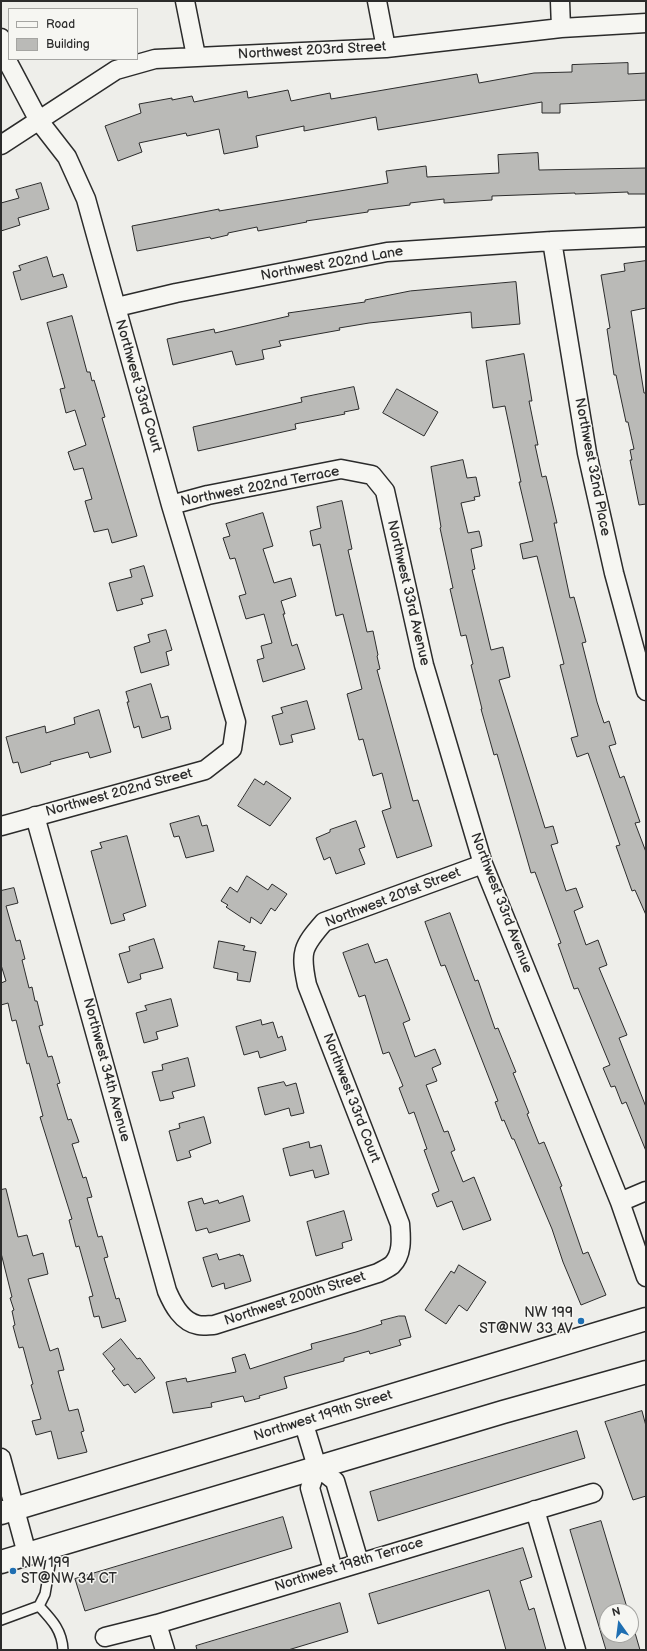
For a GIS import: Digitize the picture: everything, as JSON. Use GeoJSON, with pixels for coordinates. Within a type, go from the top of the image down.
{"type":"FeatureCollection","features":[{"type":"Feature","properties":{"kind":"main road","name":"Northwest 199th Street"},"geometry":{"type":"LineString","coordinates":[[8,1511],[646,1319]]}},
{"type":"Feature","properties":{"kind":"main road"},"geometry":{"type":"LineString","coordinates":[[1,1562],[316,1467],[646,1372]]}},
{"type":"Feature","properties":{"kind":"street"},"geometry":{"type":"LineString","coordinates":[[185,1],[196,56]]}},
{"type":"Feature","properties":{"kind":"street"},"geometry":{"type":"LineString","coordinates":[[377,1],[386,48]]}},
{"type":"Feature","properties":{"kind":"street"},"geometry":{"type":"LineString","coordinates":[[560,1],[561,28]]}},
{"type":"Feature","properties":{"kind":"street","name":"Northwest 203rd Street"},"geometry":{"type":"LineString","coordinates":[[1,145],[116,70],[155,59],[386,48],[561,28],[646,23]]}},
{"type":"Feature","properties":{"kind":"street","name":"Northwest 33rd Court"},"geometry":{"type":"LineString","coordinates":[[1,38],[4,55],[39,120],[67,158],[86,199],[171,505],[236,722],[232,749]]}},
{"type":"Feature","properties":{"kind":"street","name":"Northwest 202nd Lane"},"geometry":{"type":"LineString","coordinates":[[116,307],[176,293],[387,252],[552,241],[646,237]]}},
{"type":"Feature","properties":{"kind":"street","name":"Northwest 32nd Place"},"geometry":{"type":"LineString","coordinates":[[552,241],[587,453],[614,573],[646,691]]}},
{"type":"Feature","properties":{"kind":"street","name":"Northwest 202nd Terrace"},"geometry":{"type":"LineString","coordinates":[[171,505],[208,495],[341,468],[372,475]]}},
{"type":"Feature","properties":{"kind":"street","name":"Northwest 33rd Avenue"},"geometry":{"type":"LineString","coordinates":[[372,475],[385,491],[424,665],[483,864],[620,1202],[646,1277]]}},
{"type":"Feature","properties":{"kind":"street","name":"Northwest 202nd Street"},"geometry":{"type":"LineString","coordinates":[[1,826],[205,770],[232,749]]}},
{"type":"Feature","properties":{"kind":"street","name":"Northwest 34th Avenue"},"geometry":{"type":"LineString","coordinates":[[35,816],[167,1291],[174,1308],[186,1319]]}},
{"type":"Feature","properties":{"kind":"street","name":"Northwest 201st Street"},"geometry":{"type":"LineString","coordinates":[[307,940],[324,922],[483,864]]}},
{"type":"Feature","properties":{"kind":"street","name":"Northwest 33rd Court"},"geometry":{"type":"LineString","coordinates":[[307,940],[302,960],[307,985],[400,1224],[402,1241],[398,1255]]}},
{"type":"Feature","properties":{"kind":"street"},"geometry":{"type":"LineString","coordinates":[[620,1202],[646,1191]]}},
{"type":"Feature","properties":{"kind":"street","name":"Northwest 200th Street"},"geometry":{"type":"LineString","coordinates":[[186,1319],[198,1325],[214,1325],[378,1273],[392,1265],[398,1255]]}},
{"type":"Feature","properties":{"kind":"street"},"geometry":{"type":"LineString","coordinates":[[303,1421],[316,1467],[310,1488],[333,1570]]}},
{"type":"Feature","properties":{"kind":"street"},"geometry":{"type":"LineString","coordinates":[[1,1458],[8,1511],[27,1554]]}},
{"type":"Feature","properties":{"kind":"street"},"geometry":{"type":"LineString","coordinates":[[316,1467],[335,1481],[359,1562]]}},
{"type":"Feature","properties":{"kind":"street","name":"Northwest 198th Terrace"},"geometry":{"type":"LineString","coordinates":[[106,1637],[156,1624],[592,1493]]}},
{"type":"Feature","properties":{"kind":"street"},"geometry":{"type":"LineString","coordinates":[[536,1510],[576,1650]]}},
{"type":"Feature","properties":{"kind":"street"},"geometry":{"type":"LineString","coordinates":[[156,1624],[165,1650]]}},
{"type":"Feature","properties":{"kind":"lane"},"geometry":{"type":"LineString","coordinates":[[1,1620],[39,1606],[45,1594],[53,1547]]}},
{"type":"Feature","properties":{"kind":"lane"},"geometry":{"type":"LineString","coordinates":[[39,1606],[56,1623],[62,1640],[63,1650]]}},
{"type":"Feature","properties":{"kind":"building"},"geometry":{"type":"Polygon","coordinates":[[[628,63],[628,74],[646,73],[646,100],[560,104],[560,113],[542,113],[542,102],[378,130],[376,117],[304,131],[304,126],[256,136],[258,147],[224,154],[219,129],[187,136],[186,133],[139,143],[142,152],[118,161],[105,126],[141,113],[139,104],[172,98],[172,100],[192,96],[194,102],[247,91],[248,98],[288,90],[291,101],[330,93],[331,99],[477,74],[479,83],[534,73],[572,72],[572,65],[628,63]]]}},
{"type":"Feature","properties":{"kind":"building"},"geometry":{"type":"Polygon","coordinates":[[[538,153],[539,170],[646,168],[646,194],[628,194],[628,192],[492,196],[492,200],[444,203],[444,199],[368,210],[368,212],[306,221],[307,222],[258,231],[257,227],[228,233],[228,235],[211,239],[210,237],[137,251],[132,226],[219,209],[219,211],[388,183],[386,171],[426,166],[427,177],[499,173],[498,155],[538,153]]]}},
{"type":"Feature","properties":{"kind":"building"},"geometry":{"type":"Polygon","coordinates":[[[41,183],[49,209],[18,218],[20,225],[1,231],[1,203],[19,198],[16,190],[41,183]]]}},
{"type":"Feature","properties":{"kind":"building"},"geometry":{"type":"Polygon","coordinates":[[[47,257],[53,277],[63,274],[67,287],[21,300],[13,272],[21,270],[19,266],[47,257]]]}},
{"type":"Feature","properties":{"kind":"building"},"geometry":{"type":"Polygon","coordinates":[[[646,261],[646,308],[631,311],[644,393],[646,393],[646,504],[639,505],[630,460],[632,460],[630,450],[634,449],[628,422],[626,422],[616,375],[614,375],[607,329],[610,328],[601,275],[625,271],[624,264],[646,261]]]}},
{"type":"Feature","properties":{"kind":"building"},"geometry":{"type":"Polygon","coordinates":[[[516,282],[520,324],[472,328],[471,312],[369,323],[279,341],[281,346],[262,350],[264,359],[236,365],[232,351],[173,365],[167,339],[214,329],[215,333],[289,316],[288,313],[365,302],[365,300],[410,291],[516,282]]]}},
{"type":"Feature","properties":{"kind":"building"},"geometry":{"type":"Polygon","coordinates":[[[72,316],[87,372],[90,372],[92,381],[94,380],[105,417],[102,418],[137,536],[112,543],[108,529],[94,532],[85,501],[92,499],[83,468],[74,470],[68,452],[86,445],[75,410],[66,413],[60,389],[65,388],[47,323],[72,316]]]}},
{"type":"Feature","properties":{"kind":"building"},"geometry":{"type":"Polygon","coordinates":[[[524,354],[532,401],[529,401],[538,445],[535,445],[542,477],[546,476],[557,523],[554,523],[570,598],[574,597],[586,642],[582,643],[597,702],[604,723],[609,721],[616,744],[609,746],[620,778],[624,776],[640,822],[635,823],[646,852],[646,915],[635,890],[632,891],[616,846],[620,845],[588,753],[577,757],[571,738],[578,736],[560,665],[564,664],[537,556],[523,559],[520,544],[533,541],[519,482],[521,482],[505,406],[493,408],[486,361],[524,354]]]}},
{"type":"Feature","properties":{"kind":"building"},"geometry":{"type":"Polygon","coordinates":[[[354,387],[359,409],[344,412],[345,414],[295,424],[296,429],[198,451],[193,427],[302,402],[301,398],[354,387]]]}},
{"type":"Feature","properties":{"kind":"building"},"geometry":{"type":"Polygon","coordinates":[[[397,389],[438,412],[424,436],[383,413],[397,389]]]}},
{"type":"Feature","properties":{"kind":"building"},"geometry":{"type":"Polygon","coordinates":[[[463,460],[467,478],[476,477],[480,496],[474,497],[475,500],[461,503],[468,533],[479,531],[481,539],[482,546],[471,549],[475,569],[472,570],[491,650],[503,647],[510,677],[499,680],[545,828],[553,826],[558,843],[551,845],[566,891],[576,888],[583,907],[574,911],[586,945],[598,940],[607,965],[599,968],[627,1035],[619,1038],[646,1107],[646,1151],[626,1102],[622,1104],[615,1086],[611,1087],[603,1068],[610,1065],[578,988],[574,989],[558,944],[561,943],[535,872],[531,873],[497,754],[494,755],[481,709],[466,635],[461,636],[450,589],[453,588],[440,528],[431,467],[463,460]]]}},
{"type":"Feature","properties":{"kind":"building"},"geometry":{"type":"Polygon","coordinates":[[[342,501],[352,549],[348,550],[367,632],[373,631],[380,669],[377,670],[413,801],[418,800],[432,846],[397,858],[382,811],[391,808],[382,773],[373,776],[363,739],[359,740],[347,694],[362,689],[343,614],[336,616],[320,544],[313,546],[310,531],[321,528],[317,507],[342,501]]]}},
{"type":"Feature","properties":{"kind":"building"},"geometry":{"type":"Polygon","coordinates":[[[263,513],[273,546],[263,549],[274,583],[291,578],[296,596],[281,601],[292,646],[297,644],[305,669],[263,682],[257,660],[264,658],[261,646],[272,643],[264,614],[246,619],[239,596],[246,594],[235,558],[230,559],[223,538],[230,536],[226,524],[263,513]]]}},
{"type":"Feature","properties":{"kind":"building"},"geometry":{"type":"Polygon","coordinates":[[[144,566],[153,596],[141,599],[143,604],[117,611],[109,583],[132,577],[130,570],[144,566]]]}},
{"type":"Feature","properties":{"kind":"building"},"geometry":{"type":"Polygon","coordinates":[[[166,630],[172,650],[166,652],[169,665],[141,673],[134,647],[150,642],[148,635],[166,630]]]}},
{"type":"Feature","properties":{"kind":"building"},"geometry":{"type":"Polygon","coordinates":[[[151,684],[161,718],[168,716],[171,729],[142,738],[139,726],[134,728],[126,692],[151,684]]]}},
{"type":"Feature","properties":{"kind":"building"},"geometry":{"type":"Polygon","coordinates":[[[307,701],[315,729],[291,735],[293,742],[280,745],[272,716],[283,713],[281,708],[307,701]]]}},
{"type":"Feature","properties":{"kind":"building"},"geometry":{"type":"Polygon","coordinates":[[[99,710],[111,752],[90,758],[88,752],[50,762],[51,764],[21,773],[18,762],[13,763],[6,737],[45,726],[46,733],[75,724],[74,718],[99,710]]]}},
{"type":"Feature","properties":{"kind":"building"},"geometry":{"type":"Polygon","coordinates":[[[255,779],[264,785],[266,781],[291,798],[270,826],[238,806],[255,779]]]}},
{"type":"Feature","properties":{"kind":"building"},"geometry":{"type":"Polygon","coordinates":[[[199,816],[202,826],[207,825],[214,851],[186,858],[179,836],[174,837],[170,824],[199,816]]]}},
{"type":"Feature","properties":{"kind":"building"},"geometry":{"type":"Polygon","coordinates":[[[356,821],[365,847],[359,849],[365,864],[336,874],[330,857],[324,860],[316,838],[330,832],[330,830],[356,821]]]}},
{"type":"Feature","properties":{"kind":"building"},"geometry":{"type":"Polygon","coordinates":[[[127,836],[146,906],[123,914],[125,920],[111,924],[91,851],[102,848],[100,843],[127,836]]]}},
{"type":"Feature","properties":{"kind":"building"},"geometry":{"type":"Polygon","coordinates":[[[247,876],[268,890],[272,884],[287,894],[275,911],[271,908],[261,924],[251,917],[250,923],[226,907],[228,905],[221,901],[230,887],[237,892],[247,876]]]}},
{"type":"Feature","properties":{"kind":"building"},"geometry":{"type":"Polygon","coordinates":[[[14,888],[18,903],[6,906],[16,941],[20,940],[25,959],[22,960],[29,988],[32,987],[35,1001],[37,1001],[43,1025],[39,1026],[48,1057],[52,1056],[60,1083],[57,1084],[68,1120],[71,1119],[79,1142],[72,1144],[83,1178],[86,1177],[92,1197],[87,1198],[98,1237],[102,1236],[108,1257],[104,1258],[116,1299],[119,1298],[126,1321],[102,1328],[99,1316],[94,1317],[89,1297],[93,1296],[79,1246],[76,1247],[69,1220],[72,1219],[40,1117],[43,1116],[29,1063],[27,1064],[16,1020],[12,1021],[8,1003],[1,1005],[1,983],[6,981],[1,965],[1,891],[14,888]]]}},
{"type":"Feature","properties":{"kind":"building"},"geometry":{"type":"Polygon","coordinates":[[[450,913],[475,981],[478,980],[495,1029],[498,1028],[516,1072],[513,1073],[529,1113],[527,1114],[539,1144],[544,1142],[562,1186],[560,1187],[583,1254],[588,1252],[606,1295],[581,1305],[563,1262],[552,1229],[514,1139],[512,1139],[504,1120],[502,1121],[495,1102],[498,1101],[445,965],[441,966],[425,922],[450,913]]]}},
{"type":"Feature","properties":{"kind":"building"},"geometry":{"type":"Polygon","coordinates":[[[154,939],[163,968],[140,974],[141,979],[128,983],[119,954],[130,951],[129,947],[154,939]]]}},
{"type":"Feature","properties":{"kind":"building"},"geometry":{"type":"Polygon","coordinates":[[[219,941],[245,946],[243,950],[256,952],[250,982],[237,980],[238,973],[214,968],[219,941]]]}},
{"type":"Feature","properties":{"kind":"building"},"geometry":{"type":"Polygon","coordinates":[[[368,944],[375,963],[387,959],[410,1020],[403,1023],[415,1057],[435,1049],[441,1064],[432,1068],[437,1081],[426,1085],[444,1132],[448,1131],[455,1150],[451,1152],[463,1182],[474,1177],[491,1220],[463,1230],[452,1201],[437,1207],[432,1194],[439,1191],[424,1150],[427,1149],[414,1112],[409,1114],[399,1088],[403,1086],[389,1052],[383,1054],[365,995],[359,997],[343,953],[368,944]]]}},
{"type":"Feature","properties":{"kind":"building"},"geometry":{"type":"Polygon","coordinates":[[[171,999],[178,1026],[156,1032],[158,1039],[144,1043],[136,1013],[147,1010],[145,1006],[171,999]]]}},
{"type":"Feature","properties":{"kind":"building"},"geometry":{"type":"Polygon","coordinates":[[[261,1020],[262,1025],[273,1022],[278,1038],[282,1036],[286,1050],[260,1058],[258,1051],[244,1055],[236,1027],[261,1020]]]}},
{"type":"Feature","properties":{"kind":"building"},"geometry":{"type":"Polygon","coordinates":[[[188,1058],[195,1086],[172,1092],[174,1098],[160,1101],[152,1072],[163,1070],[162,1065],[188,1058]]]}},
{"type":"Feature","properties":{"kind":"building"},"geometry":{"type":"Polygon","coordinates":[[[284,1082],[286,1086],[296,1083],[304,1113],[291,1116],[289,1108],[265,1115],[258,1088],[284,1082]]]}},
{"type":"Feature","properties":{"kind":"building"},"geometry":{"type":"Polygon","coordinates":[[[204,1117],[211,1143],[189,1151],[191,1157],[177,1161],[169,1131],[180,1128],[179,1124],[204,1117]]]}},
{"type":"Feature","properties":{"kind":"building"},"geometry":{"type":"Polygon","coordinates":[[[309,1142],[310,1148],[321,1145],[329,1174],[315,1178],[313,1170],[290,1176],[283,1149],[309,1142]]]}},
{"type":"Feature","properties":{"kind":"building"},"geometry":{"type":"Polygon","coordinates":[[[6,1189],[18,1237],[27,1235],[33,1256],[43,1253],[48,1274],[28,1279],[50,1351],[58,1348],[64,1370],[58,1371],[69,1411],[78,1409],[84,1431],[81,1432],[87,1452],[58,1459],[51,1431],[36,1435],[32,1421],[41,1419],[31,1385],[33,1384],[23,1347],[19,1348],[13,1326],[15,1325],[12,1311],[14,1310],[10,1298],[12,1297],[1,1253],[1,1190],[6,1189]]]}},
{"type":"Feature","properties":{"kind":"building"},"geometry":{"type":"Polygon","coordinates":[[[243,1196],[250,1221],[209,1233],[207,1228],[196,1231],[188,1202],[202,1198],[204,1204],[218,1200],[219,1203],[243,1196]]]}},
{"type":"Feature","properties":{"kind":"building"},"geometry":{"type":"Polygon","coordinates":[[[344,1211],[352,1240],[342,1243],[343,1248],[316,1256],[307,1222],[344,1211]]]}},
{"type":"Feature","properties":{"kind":"building"},"geometry":{"type":"Polygon","coordinates":[[[217,1254],[219,1260],[240,1254],[240,1256],[243,1255],[251,1281],[225,1289],[224,1283],[212,1287],[203,1258],[217,1254]]]}},
{"type":"Feature","properties":{"kind":"building"},"geometry":{"type":"Polygon","coordinates":[[[459,1265],[486,1282],[467,1311],[459,1305],[446,1324],[425,1310],[451,1271],[454,1273],[459,1265]]]}},
{"type":"Feature","properties":{"kind":"building"},"geometry":{"type":"Polygon","coordinates":[[[399,1316],[405,1316],[411,1337],[399,1340],[401,1345],[370,1354],[369,1351],[344,1358],[344,1361],[284,1377],[287,1388],[259,1396],[260,1398],[245,1402],[243,1396],[211,1403],[212,1407],[173,1413],[166,1382],[186,1378],[187,1382],[236,1372],[232,1358],[245,1354],[250,1369],[312,1349],[311,1344],[382,1324],[381,1321],[399,1316]]]}},
{"type":"Feature","properties":{"kind":"building"},"geometry":{"type":"Polygon","coordinates":[[[121,1339],[137,1359],[140,1358],[155,1378],[135,1393],[128,1384],[124,1386],[112,1371],[115,1369],[103,1354],[121,1339]]]}},
{"type":"Feature","properties":{"kind":"building"},"geometry":{"type":"Polygon","coordinates":[[[642,1411],[646,1426],[646,1496],[633,1500],[605,1422],[642,1411]]]}},
{"type":"Feature","properties":{"kind":"building"},"geometry":{"type":"Polygon","coordinates":[[[577,1431],[585,1458],[378,1521],[370,1492],[577,1431]]]}},
{"type":"Feature","properties":{"kind":"building"},"geometry":{"type":"Polygon","coordinates":[[[283,1517],[292,1548],[85,1611],[75,1579],[283,1517]]]}},
{"type":"Feature","properties":{"kind":"building"},"geometry":{"type":"Polygon","coordinates":[[[601,1521],[626,1603],[599,1603],[599,1627],[570,1530],[601,1521]]]}},
{"type":"Feature","properties":{"kind":"building"},"geometry":{"type":"Polygon","coordinates":[[[523,1548],[532,1577],[520,1581],[529,1610],[534,1608],[546,1650],[506,1650],[489,1590],[378,1624],[369,1594],[523,1548]]]}},
{"type":"Feature","properties":{"kind":"building"},"geometry":{"type":"Polygon","coordinates":[[[340,1603],[348,1632],[288,1650],[197,1650],[196,1646],[340,1603]]]}},
{"type":"Feature","properties":{"kind":"building"},"geometry":{"type":"Polygon","coordinates":[[[604,1643],[638,1643],[640,1650],[606,1650],[604,1643]]]}},
{"type":"Feature","properties":{"kind":"place","name":"NW 199 ST@NW 33 AV"},"geometry":{"type":"Point","coordinates":[581,1321]}},
{"type":"Feature","properties":{"kind":"place","name":"NW 199 ST@NW 34 CT"},"geometry":{"type":"Point","coordinates":[13,1571]}}]}
